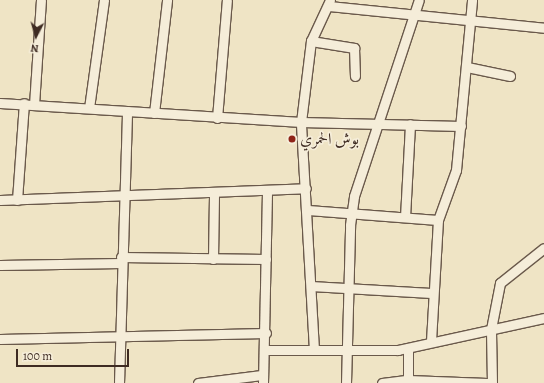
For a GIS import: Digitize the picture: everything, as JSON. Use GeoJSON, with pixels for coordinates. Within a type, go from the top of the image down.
{"type":"FeatureCollection","features":[{"type":"Feature","properties":{"kind":"street"},"geometry":{"type":"LineString","coordinates":[[34,105],[41,0]]}},
{"type":"Feature","properties":{"kind":"street"},"geometry":{"type":"LineString","coordinates":[[89,108],[104,0]]}},
{"type":"Feature","properties":{"kind":"street"},"geometry":{"type":"LineString","coordinates":[[154,113],[166,0]]}},
{"type":"Feature","properties":{"kind":"street"},"geometry":{"type":"LineString","coordinates":[[218,118],[227,0]]}},
{"type":"Feature","properties":{"kind":"street"},"geometry":{"type":"LineString","coordinates":[[346,383],[351,214],[376,124],[418,0]]}},
{"type":"Feature","properties":{"kind":"street"},"geometry":{"type":"LineString","coordinates":[[430,340],[431,293],[438,220],[452,185],[461,126],[472,22],[472,0]]}},
{"type":"Feature","properties":{"kind":"street"},"geometry":{"type":"LineString","coordinates":[[314,350],[308,210],[301,122],[311,41],[329,3],[472,22],[544,28]]}},
{"type":"Feature","properties":{"kind":"street"},"geometry":{"type":"LineString","coordinates":[[311,41],[354,48],[355,76]]}},
{"type":"Feature","properties":{"kind":"street"},"geometry":{"type":"LineString","coordinates":[[467,67],[510,76]]}},
{"type":"Feature","properties":{"kind":"street"},"geometry":{"type":"LineString","coordinates":[[0,103],[218,118],[301,122],[461,126]]}},
{"type":"Feature","properties":{"kind":"street"},"geometry":{"type":"LineString","coordinates":[[17,200],[24,104]]}},
{"type":"Feature","properties":{"kind":"street"},"geometry":{"type":"LineString","coordinates":[[119,383],[121,260],[127,111]]}},
{"type":"Feature","properties":{"kind":"street"},"geometry":{"type":"LineString","coordinates":[[404,217],[410,124]]}},
{"type":"Feature","properties":{"kind":"street"},"geometry":{"type":"LineString","coordinates":[[0,200],[123,198],[306,188]]}},
{"type":"Feature","properties":{"kind":"street"},"geometry":{"type":"LineString","coordinates":[[198,383],[262,379],[266,350],[267,191]]}},
{"type":"Feature","properties":{"kind":"street"},"geometry":{"type":"LineString","coordinates":[[213,259],[214,194]]}},
{"type":"Feature","properties":{"kind":"street"},"geometry":{"type":"LineString","coordinates":[[308,210],[438,220]]}},
{"type":"Feature","properties":{"kind":"street"},"geometry":{"type":"LineString","coordinates":[[492,383],[491,329],[500,283],[544,248]]}},
{"type":"Feature","properties":{"kind":"street"},"geometry":{"type":"LineString","coordinates":[[0,265],[121,260],[266,259]]}},
{"type":"Feature","properties":{"kind":"street"},"geometry":{"type":"LineString","coordinates":[[311,286],[431,293]]}},
{"type":"Feature","properties":{"kind":"street"},"geometry":{"type":"LineString","coordinates":[[266,350],[408,348],[430,340],[544,318]]}},
{"type":"Feature","properties":{"kind":"street"},"geometry":{"type":"LineString","coordinates":[[0,339],[120,335],[266,333]]}},
{"type":"Feature","properties":{"kind":"street"},"geometry":{"type":"LineString","coordinates":[[408,348],[408,381]]}},
{"type":"Feature","properties":{"kind":"street"},"geometry":{"type":"LineString","coordinates":[[382,383],[408,381],[487,383]]}},
{"type":"Feature","properties":{"kind":"place","name":"بوش الحمري"},"geometry":{"type":"Point","coordinates":[292,139]}}]}
